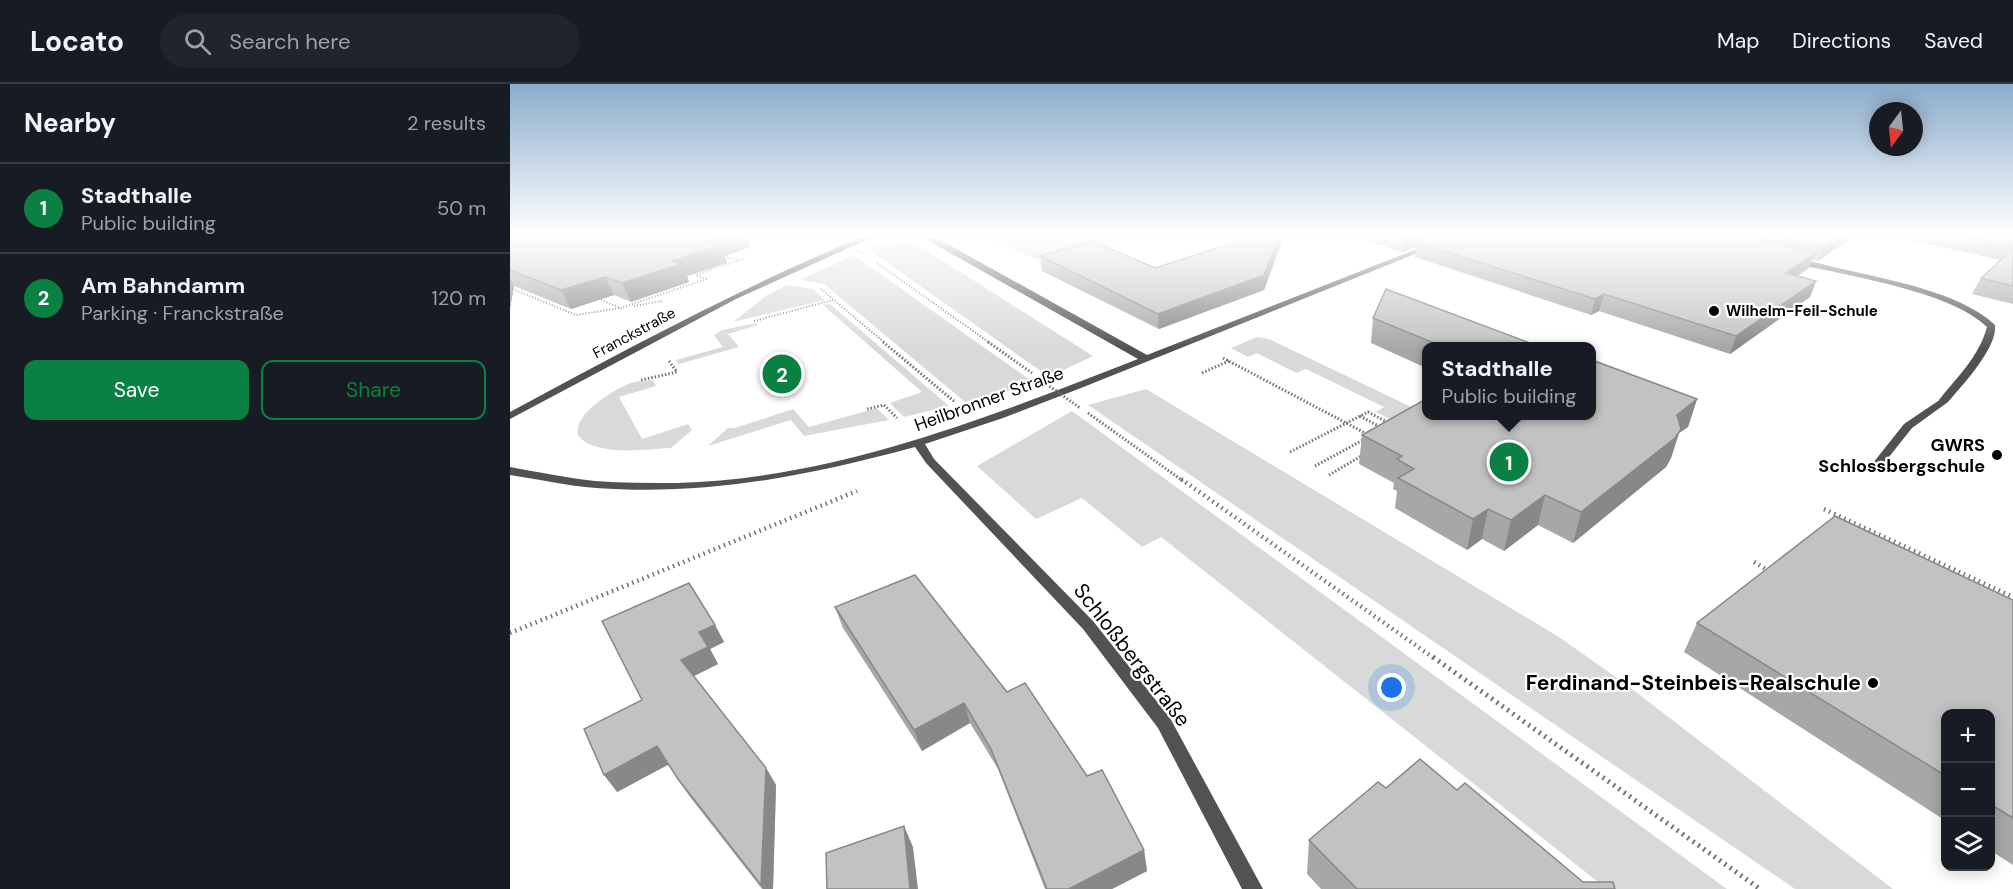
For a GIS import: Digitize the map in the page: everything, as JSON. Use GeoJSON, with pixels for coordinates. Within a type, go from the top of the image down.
{"type":"FeatureCollection","features":[{"type":"Feature","properties":{"kind":"street","name":"Franckstraße"},"geometry":{"type":"LineString","coordinates":[[510,416],[783,274]]}},
{"type":"Feature","properties":{"kind":"street"},"geometry":{"type":"LineString","coordinates":[[994,274],[1146,359]]}},
{"type":"Feature","properties":{"kind":"street","name":"Heilbronner Straße"},"geometry":{"type":"LineString","coordinates":[[510,471],[603,486],[704,485],[815,470],[919,444],[1047,398],[1362,274]]}},
{"type":"Feature","properties":{"kind":"street"},"geometry":{"type":"LineString","coordinates":[[1845,274],[1946,299],[1974,310],[1992,327],[1987,341],[1959,384],[1944,400],[1908,426],[1877,465]]}},
{"type":"Feature","properties":{"kind":"street","name":"Schloßbergstraße"},"geometry":{"type":"LineString","coordinates":[[919,444],[930,461],[1088,625],[1164,723],[1253,889]]}},
{"type":"Feature","properties":{"kind":"path"},"geometry":{"type":"LineString","coordinates":[[601,300],[621,308],[706,279],[692,274]]}},
{"type":"Feature","properties":{"kind":"path"},"geometry":{"type":"LineString","coordinates":[[696,275],[700,274]]}},
{"type":"Feature","properties":{"kind":"path"},"geometry":{"type":"LineString","coordinates":[[891,274],[1760,889]]}},
{"type":"Feature","properties":{"kind":"path"},"geometry":{"type":"LineString","coordinates":[[773,278],[818,287],[958,404]]}},
{"type":"Feature","properties":{"kind":"path"},"geometry":{"type":"LineString","coordinates":[[510,288],[576,315],[672,300]]}},
{"type":"Feature","properties":{"kind":"path"},"geometry":{"type":"LineString","coordinates":[[653,292],[665,297]]}},
{"type":"Feature","properties":{"kind":"path"},"geometry":{"type":"LineString","coordinates":[[747,323],[834,300]]}},
{"type":"Feature","properties":{"kind":"path"},"geometry":{"type":"LineString","coordinates":[[1202,373],[1231,362],[1371,436],[1315,466]]}},
{"type":"Feature","properties":{"kind":"path"},"geometry":{"type":"LineString","coordinates":[[637,380],[677,372]]}},
{"type":"Feature","properties":{"kind":"path"},"geometry":{"type":"LineString","coordinates":[[1290,452],[1368,412],[1397,427]]}},
{"type":"Feature","properties":{"kind":"path"},"geometry":{"type":"LineString","coordinates":[[1360,416],[1385,429]]}},
{"type":"Feature","properties":{"kind":"path"},"geometry":{"type":"LineString","coordinates":[[1329,475],[1370,452]]}},
{"type":"Feature","properties":{"kind":"path"},"geometry":{"type":"LineString","coordinates":[[510,633],[864,488]]}},
{"type":"Feature","properties":{"kind":"path"},"geometry":{"type":"LineString","coordinates":[[1824,509],[2013,597]]}},
{"type":"Feature","properties":{"kind":"path"},"geometry":{"type":"LineString","coordinates":[[1754,562],[1779,576]]}},
{"type":"Feature","properties":{"kind":"shaded area"},"geometry":{"type":"Polygon","coordinates":[[[814,274],[879,274],[1033,382],[1000,394],[965,402],[824,284],[800,280],[814,274]]]}},
{"type":"Feature","properties":{"kind":"shaded area"},"geometry":{"type":"Polygon","coordinates":[[[903,274],[963,274],[1093,356],[1049,377],[903,274]]]}},
{"type":"Feature","properties":{"kind":"shaded area"},"geometry":{"type":"Polygon","coordinates":[[[788,285],[813,289],[825,300],[733,322],[767,295],[788,285]]]}},
{"type":"Feature","properties":{"kind":"shaded area"},"geometry":{"type":"Polygon","coordinates":[[[830,304],[949,406],[904,417],[890,403],[922,392],[823,305],[830,304]]]}},
{"type":"Feature","properties":{"kind":"shaded area"},"geometry":{"type":"Polygon","coordinates":[[[756,323],[758,325],[728,334],[739,347],[679,364],[676,360],[723,347],[714,335],[722,330],[756,323]]]}},
{"type":"Feature","properties":{"kind":"shaded area"},"geometry":{"type":"Polygon","coordinates":[[[1257,337],[1269,339],[1422,412],[1422,416],[1405,427],[1376,412],[1384,407],[1306,369],[1296,373],[1257,353],[1248,357],[1231,348],[1257,337]]]}},
{"type":"Feature","properties":{"kind":"shaded area"},"geometry":{"type":"Polygon","coordinates":[[[653,380],[656,386],[619,397],[642,439],[688,424],[692,430],[671,448],[610,450],[588,443],[579,437],[578,429],[581,421],[586,413],[603,398],[628,384],[653,380]]]}},
{"type":"Feature","properties":{"kind":"shaded area"},"geometry":{"type":"Polygon","coordinates":[[[1146,389],[1559,637],[1624,683],[1893,889],[1795,889],[1088,405],[1146,389]]]}},
{"type":"Feature","properties":{"kind":"shaded area"},"geometry":{"type":"Polygon","coordinates":[[[877,408],[889,420],[804,436],[791,420],[708,446],[728,428],[735,428],[793,409],[809,427],[877,408]]]}},
{"type":"Feature","properties":{"kind":"shaded area"},"geometry":{"type":"Polygon","coordinates":[[[1072,411],[1727,889],[1607,889],[1161,537],[1142,547],[1082,498],[1036,519],[977,466],[1072,411]]]}},
{"type":"Feature","properties":{"kind":"building"},"geometry":{"type":"Polygon","coordinates":[[[519,274],[651,274],[622,283],[605,277],[561,290],[519,274]]]}},
{"type":"Feature","properties":{"kind":"building"},"geometry":{"type":"Polygon","coordinates":[[[1076,274],[1265,274],[1264,275],[1158,314],[1076,274]]]}},
{"type":"Feature","properties":{"kind":"building"},"geometry":{"type":"Polygon","coordinates":[[[1515,274],[1788,274],[1816,281],[1736,336],[1604,294],[1595,299],[1515,274]]]}},
{"type":"Feature","properties":{"kind":"building"},"geometry":{"type":"Polygon","coordinates":[[[1986,274],[2013,274],[2013,286],[1981,278],[1986,274]]]}},
{"type":"Feature","properties":{"kind":"building"},"geometry":{"type":"Polygon","coordinates":[[[1386,289],[1527,342],[1431,342],[1373,318],[1386,289]]]}},
{"type":"Feature","properties":{"kind":"building"},"geometry":{"type":"Polygon","coordinates":[[[1596,361],[1697,399],[1677,415],[1681,429],[1675,438],[1581,512],[1545,495],[1511,520],[1488,509],[1473,519],[1398,478],[1414,469],[1397,459],[1402,456],[1362,435],[1422,401],[1422,420],[1596,420],[1596,361]]]}},
{"type":"Feature","properties":{"kind":"building","name":"Ferdinand-Steinbeis-Realschule"},"geometry":{"type":"Polygon","coordinates":[[[1835,516],[2013,600],[2013,818],[1995,807],[1995,709],[1941,709],[1941,773],[1697,623],[1835,516]]]}},
{"type":"Feature","properties":{"kind":"building"},"geometry":{"type":"Polygon","coordinates":[[[915,575],[1007,692],[1025,683],[1087,776],[1102,770],[1144,850],[1069,889],[1047,889],[991,749],[964,703],[914,730],[835,607],[915,575]]]}},
{"type":"Feature","properties":{"kind":"building"},"geometry":{"type":"Polygon","coordinates":[[[689,583],[715,625],[699,632],[708,647],[681,660],[766,768],[761,885],[678,779],[657,746],[604,775],[584,729],[642,700],[602,621],[689,583]]]}},
{"type":"Feature","properties":{"kind":"building"},"geometry":{"type":"Polygon","coordinates":[[[1420,759],[1457,790],[1465,783],[1583,882],[1613,882],[1615,889],[1357,889],[1309,840],[1378,782],[1386,788],[1420,759]]]}},
{"type":"Feature","properties":{"kind":"building"},"geometry":{"type":"Polygon","coordinates":[[[904,826],[910,889],[827,889],[826,853],[904,826]]]}},
{"type":"Feature","properties":{"kind":"place","name":"Wilhelm-Feil-Schule"},"geometry":{"type":"Point","coordinates":[1714,311]}},
{"type":"Feature","properties":{"kind":"place","name":"Am Bahndamm"},"geometry":{"type":"Point","coordinates":[782,374]}},
{"type":"Feature","properties":{"kind":"place","name":"GWRS Schlossbergschule"},"geometry":{"type":"Point","coordinates":[1997,455]}},
{"type":"Feature","properties":{"kind":"place","name":"Stadthalle"},"geometry":{"type":"Point","coordinates":[1509,462]}},
{"type":"Feature","properties":{"kind":"place","name":"Ferdinand-Steinbeis-Realschule"},"geometry":{"type":"Point","coordinates":[1873,683]}}]}
